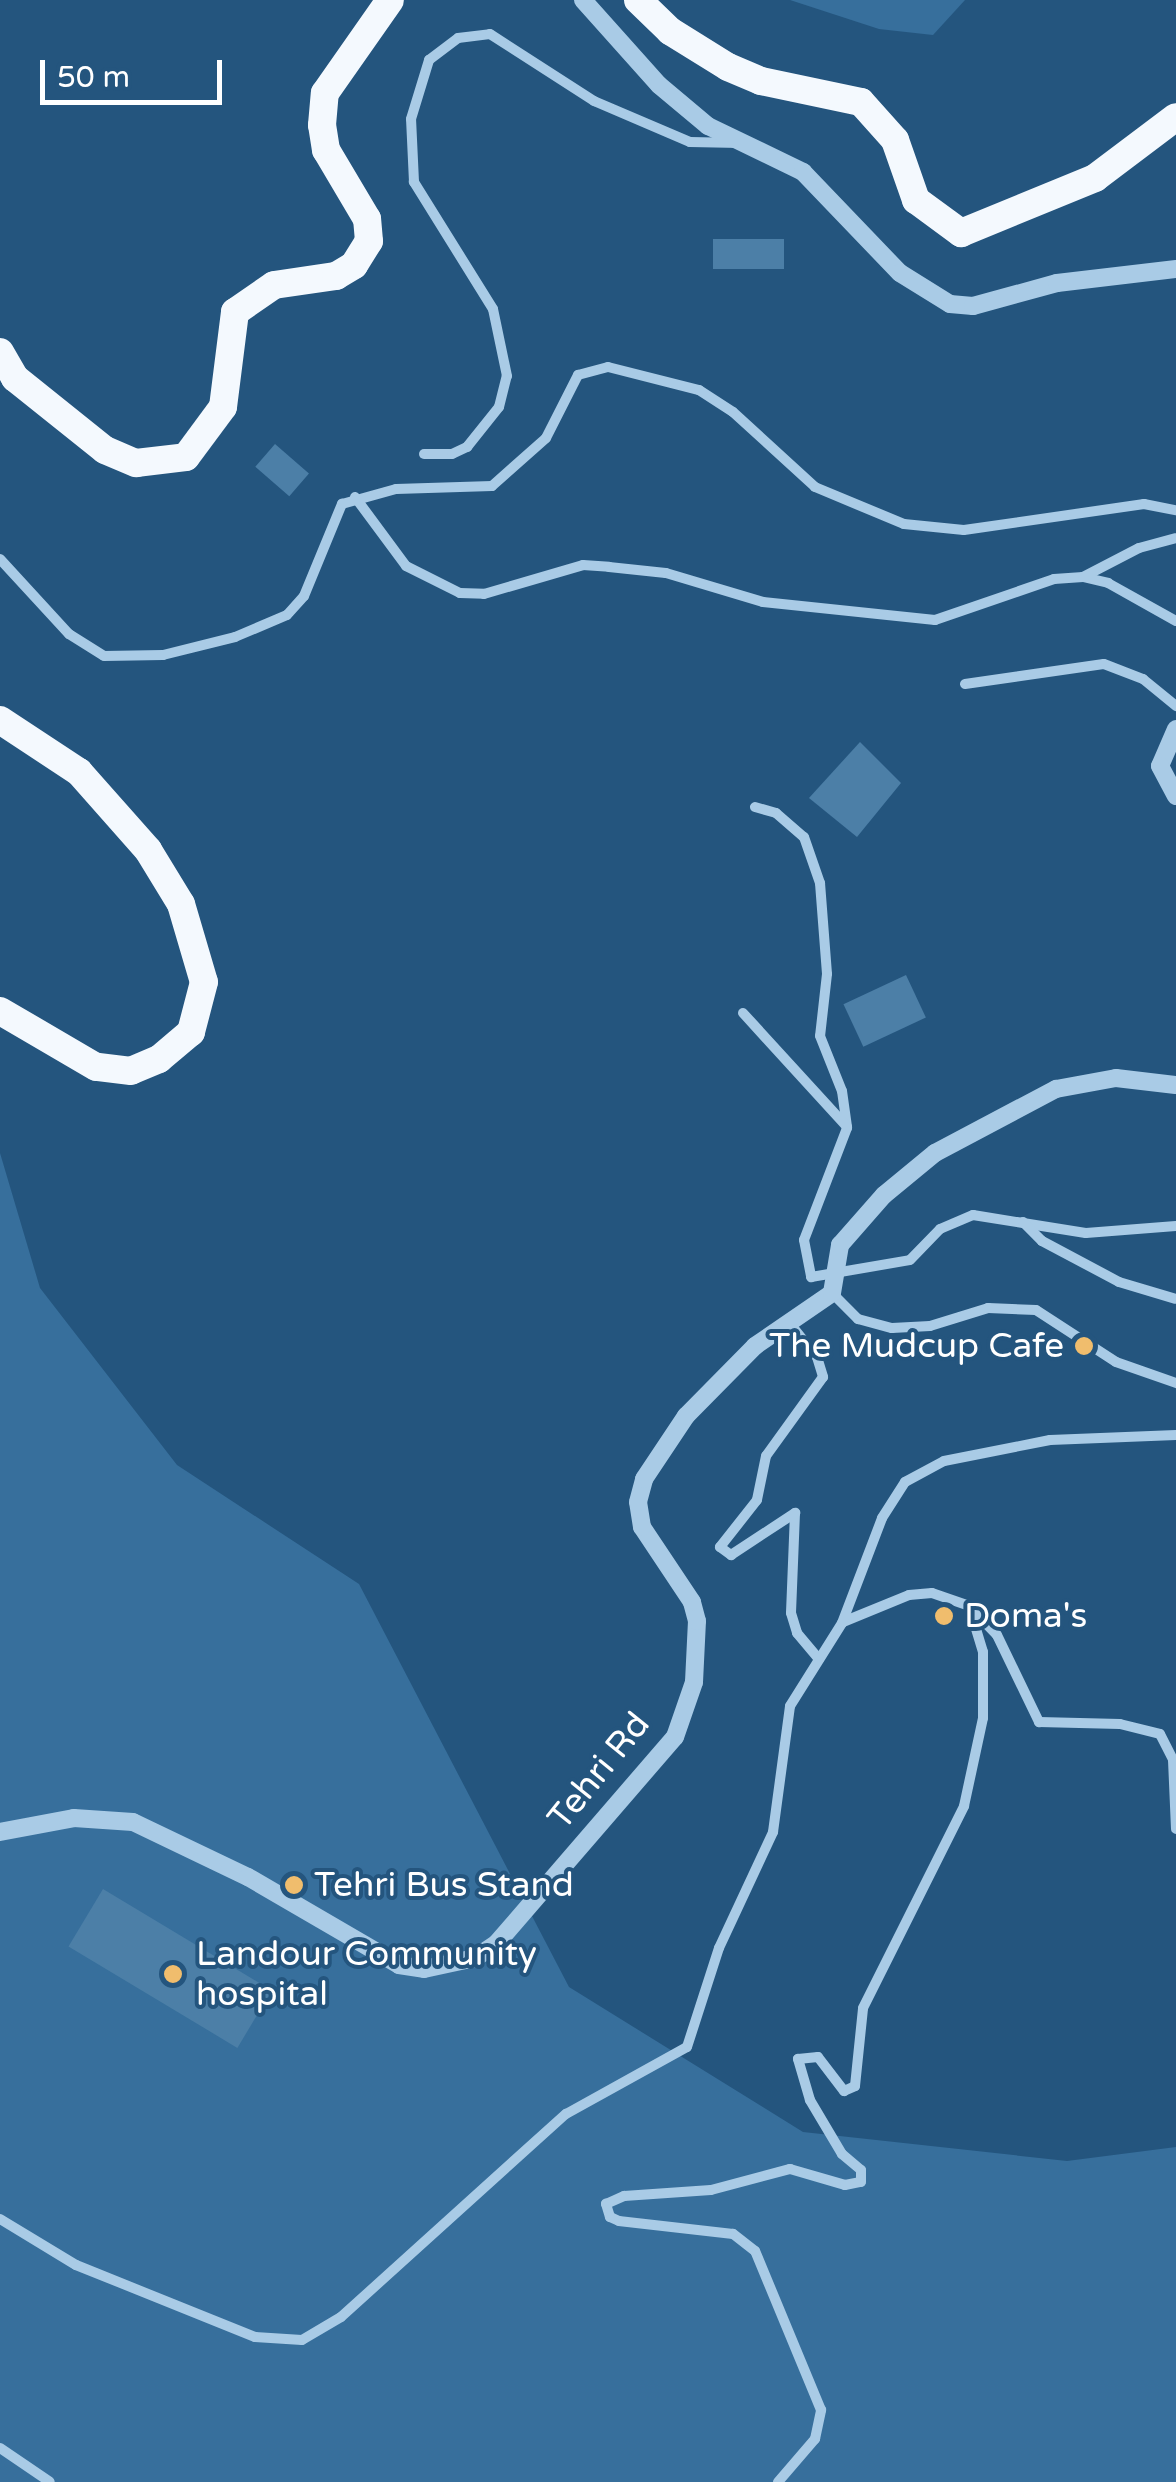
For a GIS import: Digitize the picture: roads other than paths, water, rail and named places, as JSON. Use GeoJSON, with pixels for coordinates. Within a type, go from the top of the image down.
{"type":"FeatureCollection","features":[{"type":"Feature","properties":{"kind":"highway"},"geometry":{"type":"LineString","coordinates":[[0,352],[14,378],[105,450],[136,463],[186,457],[223,408],[236,312],[274,285],[336,276],[354,265],[370,241],[367,218],[326,150],[322,125],[326,93],[390,0]]}},
{"type":"Feature","properties":{"kind":"highway"},"geometry":{"type":"LineString","coordinates":[[638,0],[670,31],[728,67],[761,81],[861,102],[895,140],[916,200],[961,233],[1095,178],[1176,118]]}},
{"type":"Feature","properties":{"kind":"highway"},"geometry":{"type":"LineString","coordinates":[[0,720],[79,772],[148,850],[181,904],[204,982],[191,1032],[160,1059],[131,1071],[96,1067],[0,1011]]}},
{"type":"Feature","properties":{"kind":"street"},"geometry":{"type":"LineString","coordinates":[[583,0],[659,85],[708,126],[804,172],[900,272],[950,304],[973,306],[1057,284],[1176,270]]}},
{"type":"Feature","properties":{"kind":"street"},"geometry":{"type":"LineString","coordinates":[[424,454],[452,454],[467,447],[498,407],[507,376],[492,309],[414,182],[411,119],[429,60],[458,38],[490,34],[575,91],[690,142],[741,143]]}},
{"type":"Feature","properties":{"kind":"street"},"geometry":{"type":"LineString","coordinates":[[0,559],[69,634],[104,656],[163,655],[287,615],[321,564],[334,514],[355,498],[396,489],[492,486],[546,438],[578,375],[608,368],[699,390],[733,412],[815,486],[904,524],[964,530],[1144,504],[1176,510]]}},
{"type":"Feature","properties":{"kind":"street"},"geometry":{"type":"LineString","coordinates":[[355,498],[406,566],[460,593],[484,594],[598,566],[666,573],[763,602],[923,621],[957,617],[1054,579],[1083,577],[1108,583],[1176,621]]}},
{"type":"Feature","properties":{"kind":"street"},"geometry":{"type":"LineString","coordinates":[[1083,577],[1139,548],[1176,538]]}},
{"type":"Feature","properties":{"kind":"street"},"geometry":{"type":"LineString","coordinates":[[964,684],[1104,664],[1142,679],[1176,706]]}},
{"type":"Feature","properties":{"kind":"street"},"geometry":{"type":"LineString","coordinates":[[1176,729],[1160,766],[1176,796]]}},
{"type":"Feature","properties":{"kind":"street"},"geometry":{"type":"LineString","coordinates":[[754,807],[792,824],[811,848],[827,974],[820,1036],[842,1091],[847,1128],[804,1240],[811,1278],[832,1285],[858,1319],[892,1328],[930,1326],[988,1308],[1036,1310],[1116,1362],[1176,1382]]}},
{"type":"Feature","properties":{"kind":"street"},"geometry":{"type":"LineString","coordinates":[[743,1013],[847,1128]]}},
{"type":"Feature","properties":{"kind":"street"},"geometry":{"type":"LineString","coordinates":[[832,1285],[840,1245],[884,1194],[935,1153],[1025,1102],[1116,1078],[1176,1085]]}},
{"type":"Feature","properties":{"kind":"street"},"geometry":{"type":"LineString","coordinates":[[832,1285],[910,1260],[954,1221],[973,1215],[1086,1233],[1176,1226]]}},
{"type":"Feature","properties":{"kind":"street"},"geometry":{"type":"LineString","coordinates":[[1022,1221],[1042,1241],[1119,1282],[1176,1299]]}},
{"type":"Feature","properties":{"kind":"street","name":"Tehri Rd"},"geometry":{"type":"LineString","coordinates":[[0,1832],[74,1818],[133,1822],[248,1876],[399,1965],[424,1969],[475,1958],[496,1943],[674,1736],[694,1682],[697,1621],[692,1602],[642,1527],[640,1490],[710,1389],[756,1346],[791,1325],[832,1285]]}},
{"type":"Feature","properties":{"kind":"street"},"geometry":{"type":"LineString","coordinates":[[791,1325],[817,1357],[823,1377],[766,1456],[758,1500],[720,1546],[731,1555],[795,1513],[791,1613],[797,1634],[819,1658]]}},
{"type":"Feature","properties":{"kind":"street"},"geometry":{"type":"LineString","coordinates":[[0,2219],[76,2265],[255,2337],[302,2340],[341,2317],[566,2114],[686,2048],[719,1948],[773,1832],[790,1706],[842,1623],[882,1518],[922,1469],[1065,1438],[1176,1435]]}},
{"type":"Feature","properties":{"kind":"street"},"geometry":{"type":"LineString","coordinates":[[842,1623],[909,1595],[932,1593],[969,1606],[997,1635],[1039,1722],[1120,1724],[1160,1734],[1173,1760],[1176,1829]]}},
{"type":"Feature","properties":{"kind":"street"},"geometry":{"type":"LineString","coordinates":[[778,2482],[815,2439],[821,2410],[755,2251],[734,2234],[619,2221],[610,2218],[606,2204],[624,2196],[711,2190],[790,2168],[845,2185],[861,2182],[862,2170],[842,2154],[810,2100],[798,2059],[818,2056],[844,2091],[855,2086],[863,2008],[964,1806],[983,1718],[983,1652],[969,1606]]}},
{"type":"Feature","properties":{"kind":"street"},"geometry":{"type":"LineString","coordinates":[[0,2448],[50,2482]]}},
{"type":"Feature","properties":{"kind":"place","name":"The Mudcup Cafe"},"geometry":{"type":"Point","coordinates":[1084,1346]}},
{"type":"Feature","properties":{"kind":"place","name":"Doma's"},"geometry":{"type":"Point","coordinates":[944,1616]}},
{"type":"Feature","properties":{"kind":"place","name":"Tehri Bus Stand"},"geometry":{"type":"Point","coordinates":[294,1885]}},
{"type":"Feature","properties":{"kind":"place","name":"Landour Community hospital"},"geometry":{"type":"Point","coordinates":[173,1974]}}]}
